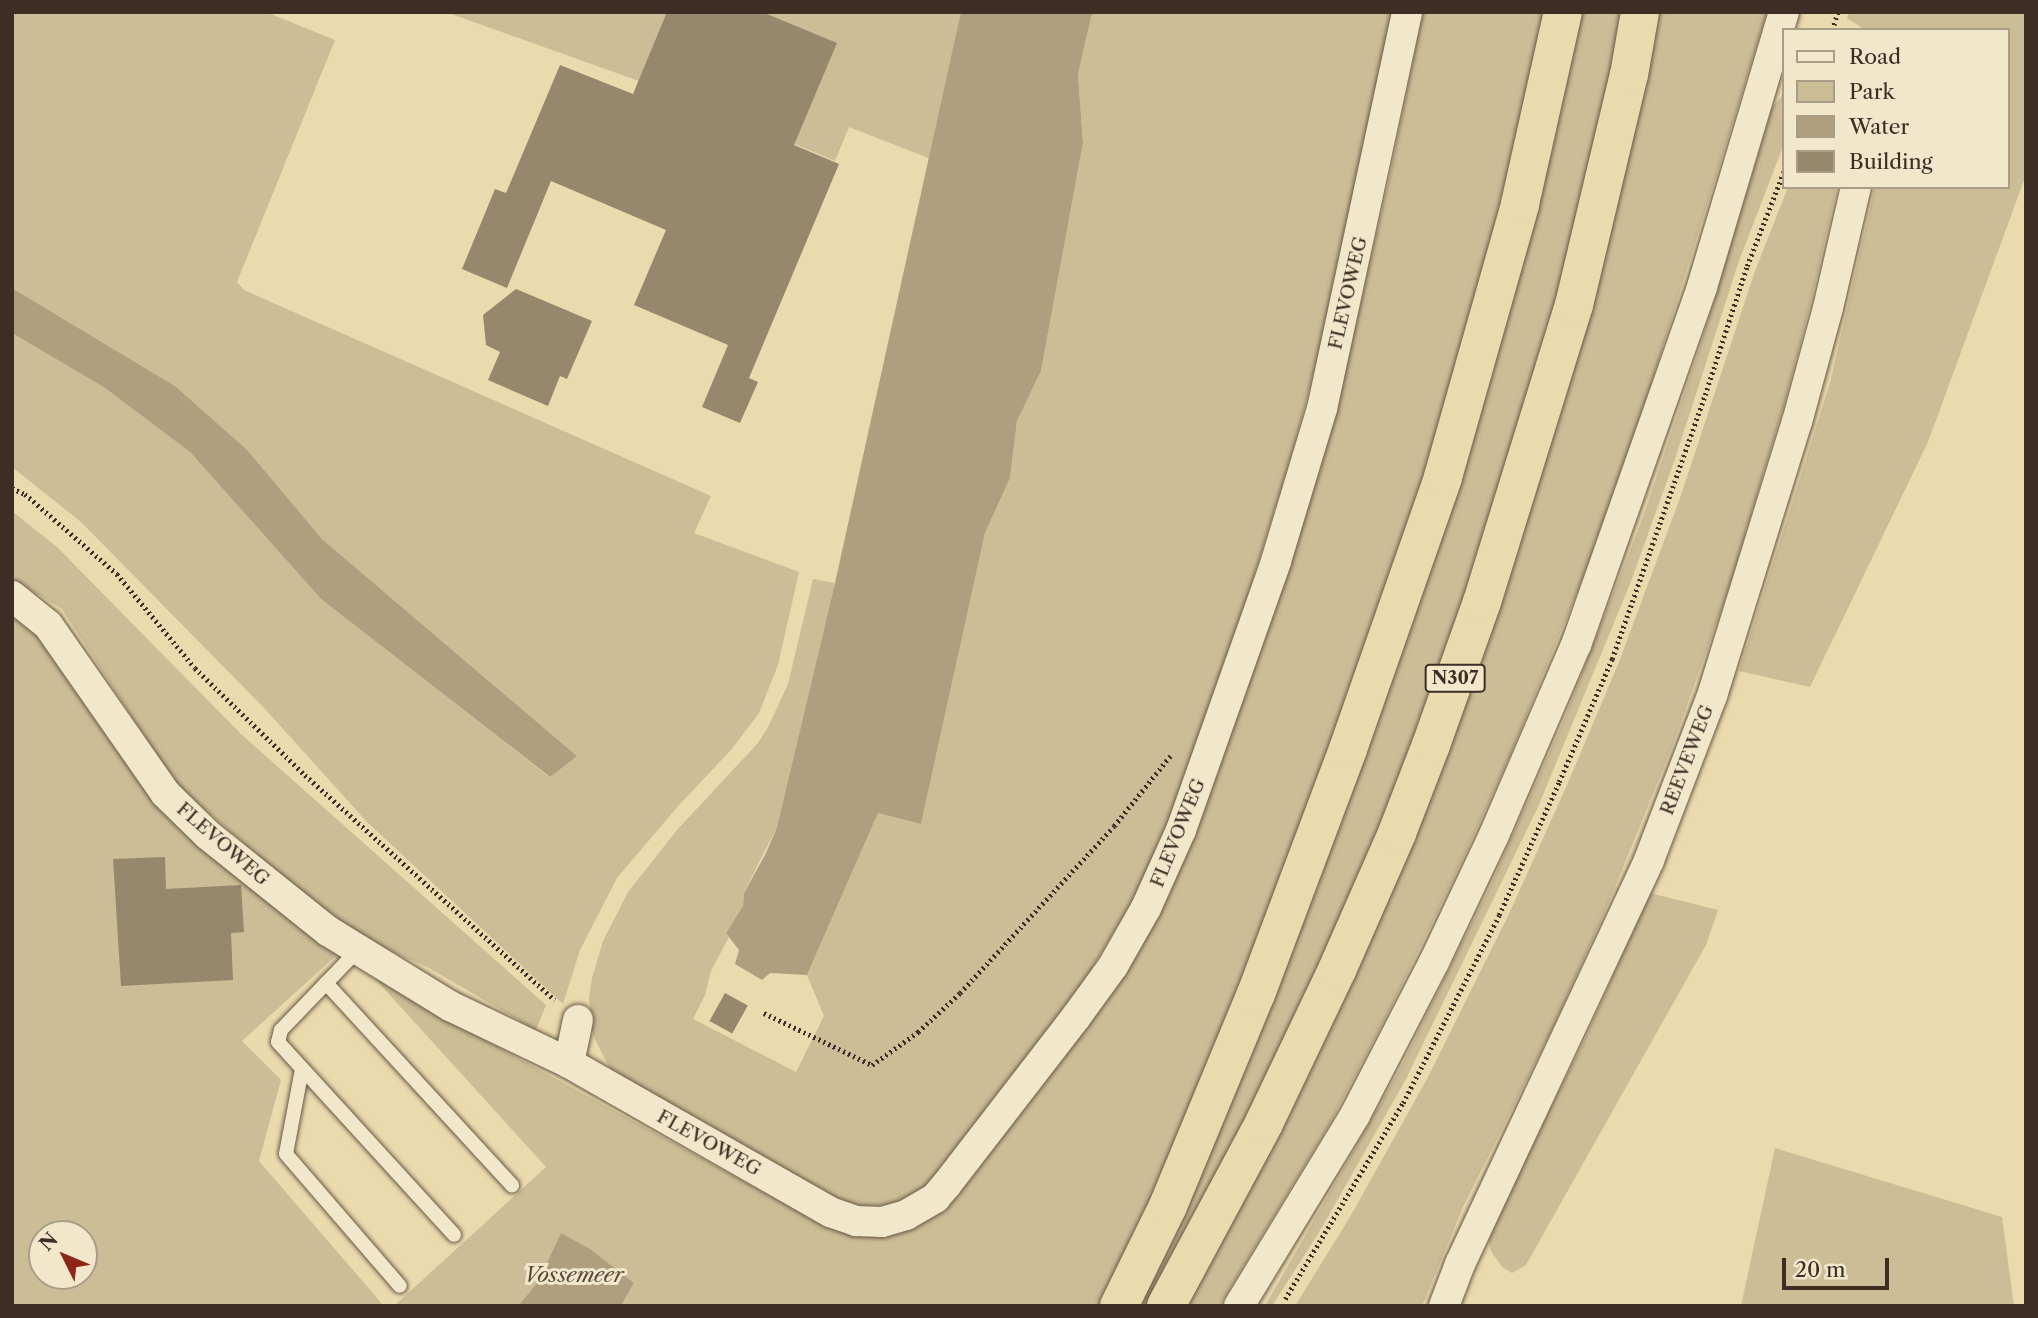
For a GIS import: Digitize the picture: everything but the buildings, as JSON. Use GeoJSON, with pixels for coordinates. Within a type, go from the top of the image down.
{"type":"FeatureCollection","features":[{"type":"Feature","properties":{"kind":"highway"},"geometry":{"type":"LineString","coordinates":[[1119,1306],[1168,1206],[1256,994],[1348,749],[1443,477],[1520,204],[1563,12]]}},
{"type":"Feature","properties":{"kind":"highway","name":"N307"},"geometry":{"type":"LineString","coordinates":[[1167,1306],[1264,1123],[1337,970],[1397,833],[1431,745],[1482,602],[1574,305],[1629,75],[1640,12]]}},
{"type":"Feature","properties":{"kind":"street","name":"FLEVOWEG"},"geometry":{"type":"LineString","coordinates":[[12,596],[48,625],[165,793],[208,835],[328,931],[450,1006],[569,1063],[830,1212],[849,1219],[883,1222],[906,1215],[934,1198],[960,1168],[1113,966],[1146,908],[1181,830],[1276,561],[1322,409],[1407,12]]}},
{"type":"Feature","properties":{"kind":"street"},"geometry":{"type":"LineString","coordinates":[[1239,1306],[1355,1115],[1434,962],[1494,835],[1576,645],[1702,287],[1782,26]]}},
{"type":"Feature","properties":{"kind":"street","name":"REEVEWEG"},"geometry":{"type":"LineString","coordinates":[[1444,1306],[1460,1264],[1649,860],[1712,696],[1797,422],[1828,308],[1856,189]]}},
{"type":"Feature","properties":{"kind":"street"},"geometry":{"type":"LineString","coordinates":[[569,1063],[578,1020]]}},
{"type":"Feature","properties":{"kind":"lane"},"geometry":{"type":"LineString","coordinates":[[358,950],[281,1030],[278,1042],[454,1235]]}},
{"type":"Feature","properties":{"kind":"lane"},"geometry":{"type":"LineString","coordinates":[[326,983],[512,1185]]}},
{"type":"Feature","properties":{"kind":"lane"},"geometry":{"type":"LineString","coordinates":[[303,1069],[286,1154],[400,1286]]}},
{"type":"Feature","properties":{"kind":"path"},"geometry":{"type":"LineString","coordinates":[[12,488],[25,494],[117,574],[195,668],[305,775],[578,1020]]}},
{"type":"Feature","properties":{"kind":"path"},"geometry":{"type":"LineString","coordinates":[[764,1013],[872,1065],[918,1032],[960,993],[1114,826],[1175,749]]}},
{"type":"Feature","properties":{"kind":"green space"},"geometry":{"type":"Polygon","coordinates":[[[12,12],[266,12],[335,40],[237,282],[244,290],[711,496],[694,533],[799,572],[778,665],[759,713],[732,749],[679,805],[617,878],[580,950],[563,1004],[367,822],[265,709],[81,522],[12,467],[12,333],[105,388],[190,452],[321,599],[549,777],[576,755],[322,539],[247,451],[175,386],[12,288],[12,12]]]}},
{"type":"Feature","properties":{"kind":"green space"},"geometry":{"type":"Polygon","coordinates":[[[446,12],[961,12],[931,159],[849,127],[835,161],[681,96],[446,12]]]}},
{"type":"Feature","properties":{"kind":"green space"},"geometry":{"type":"Polygon","coordinates":[[[1095,12],[1393,12],[1326,328],[1291,456],[1227,663],[1169,823],[1141,886],[1081,987],[932,1182],[907,1200],[891,1205],[862,1206],[841,1200],[615,1079],[593,1035],[589,998],[592,978],[603,941],[628,892],[677,830],[758,743],[768,727],[788,684],[813,579],[835,583],[777,827],[744,892],[743,906],[726,933],[729,937],[711,971],[705,995],[693,1019],[796,1072],[824,1016],[807,975],[878,813],[921,824],[985,533],[1010,478],[1017,421],[1041,371],[1083,143],[1078,74],[1091,17],[1095,12]]]}},
{"type":"Feature","properties":{"kind":"green space"},"geometry":{"type":"Polygon","coordinates":[[[1423,12],[1550,12],[1541,59],[1411,541],[1209,1074],[1102,1306],[621,1306],[634,1283],[561,1234],[538,1282],[518,1306],[394,1306],[546,1167],[369,972],[430,1010],[794,1209],[914,1227],[940,1212],[963,1187],[1188,849],[1247,690],[1302,520],[1350,349],[1390,176],[1423,12]]]}},
{"type":"Feature","properties":{"kind":"green space"},"geometry":{"type":"Polygon","coordinates":[[[1576,12],[1628,12],[1564,290],[1463,619],[1324,965],[1148,1306],[1133,1306],[1215,1124],[1576,12]]]}},
{"type":"Feature","properties":{"kind":"green space"},"geometry":{"type":"Polygon","coordinates":[[[1653,12],[1767,12],[1650,388],[1586,570],[1511,753],[1463,859],[1389,1011],[1329,1125],[1219,1306],[1181,1306],[1324,1026],[1653,12]]]}},
{"type":"Feature","properties":{"kind":"green space"},"geometry":{"type":"Polygon","coordinates":[[[1849,12],[2026,12],[2026,175],[1928,442],[1810,687],[1739,671],[1830,383],[1875,189],[2010,189],[2010,28],[1862,28],[1847,18],[1849,12]]]}},
{"type":"Feature","properties":{"kind":"green space"},"geometry":{"type":"Polygon","coordinates":[[[1783,94],[1783,147],[1739,261],[1675,459],[1630,584],[1538,807],[1406,1079],[1321,1229],[1272,1306],[1265,1306],[1399,1071],[1489,889],[1564,720],[1643,517],[1700,347],[1772,108],[1783,94]]]}},
{"type":"Feature","properties":{"kind":"green space"},"geometry":{"type":"Polygon","coordinates":[[[1787,189],[1837,189],[1786,398],[1729,588],[1672,747],[1604,914],[1552,1029],[1463,1207],[1422,1306],[1295,1306],[1350,1217],[1428,1077],[1508,916],[1567,785],[1619,662],[1680,498],[1755,271],[1787,189]]]}},
{"type":"Feature","properties":{"kind":"green space"},"geometry":{"type":"Polygon","coordinates":[[[12,511],[57,547],[241,734],[546,1005],[536,1030],[429,968],[345,931],[175,783],[62,609],[12,578],[12,511]]]}},
{"type":"Feature","properties":{"kind":"green space"},"geometry":{"type":"Polygon","coordinates":[[[12,604],[22,611],[134,767],[339,953],[242,1041],[281,1080],[259,1161],[384,1306],[12,1306],[12,604]]]}},
{"type":"Feature","properties":{"kind":"green space"},"geometry":{"type":"Polygon","coordinates":[[[1650,893],[1718,910],[1706,945],[1526,1265],[1512,1273],[1502,1267],[1491,1251],[1487,1235],[1584,1041],[1650,893]]]}},
{"type":"Feature","properties":{"kind":"green space"},"geometry":{"type":"Polygon","coordinates":[[[1775,1148],[2002,1217],[2014,1306],[1741,1306],[1775,1148]]]}},
{"type":"Feature","properties":{"kind":"water"},"geometry":{"type":"Polygon","coordinates":[[[961,12],[1095,12],[1091,17],[1078,74],[1083,143],[1041,371],[1017,421],[1010,478],[985,533],[921,824],[878,813],[807,975],[770,973],[762,980],[735,964],[739,950],[726,933],[743,906],[744,893],[777,827],[835,583],[961,12]]]}},
{"type":"Feature","properties":{"kind":"water"},"geometry":{"type":"Polygon","coordinates":[[[12,288],[175,386],[247,450],[322,539],[577,756],[550,777],[321,599],[190,452],[105,388],[12,333],[12,288]]]}},
{"type":"Feature","properties":{"kind":"water","name":"Vossemeer"},"geometry":{"type":"Polygon","coordinates":[[[561,1233],[590,1249],[634,1283],[621,1306],[518,1306],[538,1282],[561,1233]]]}}]}
